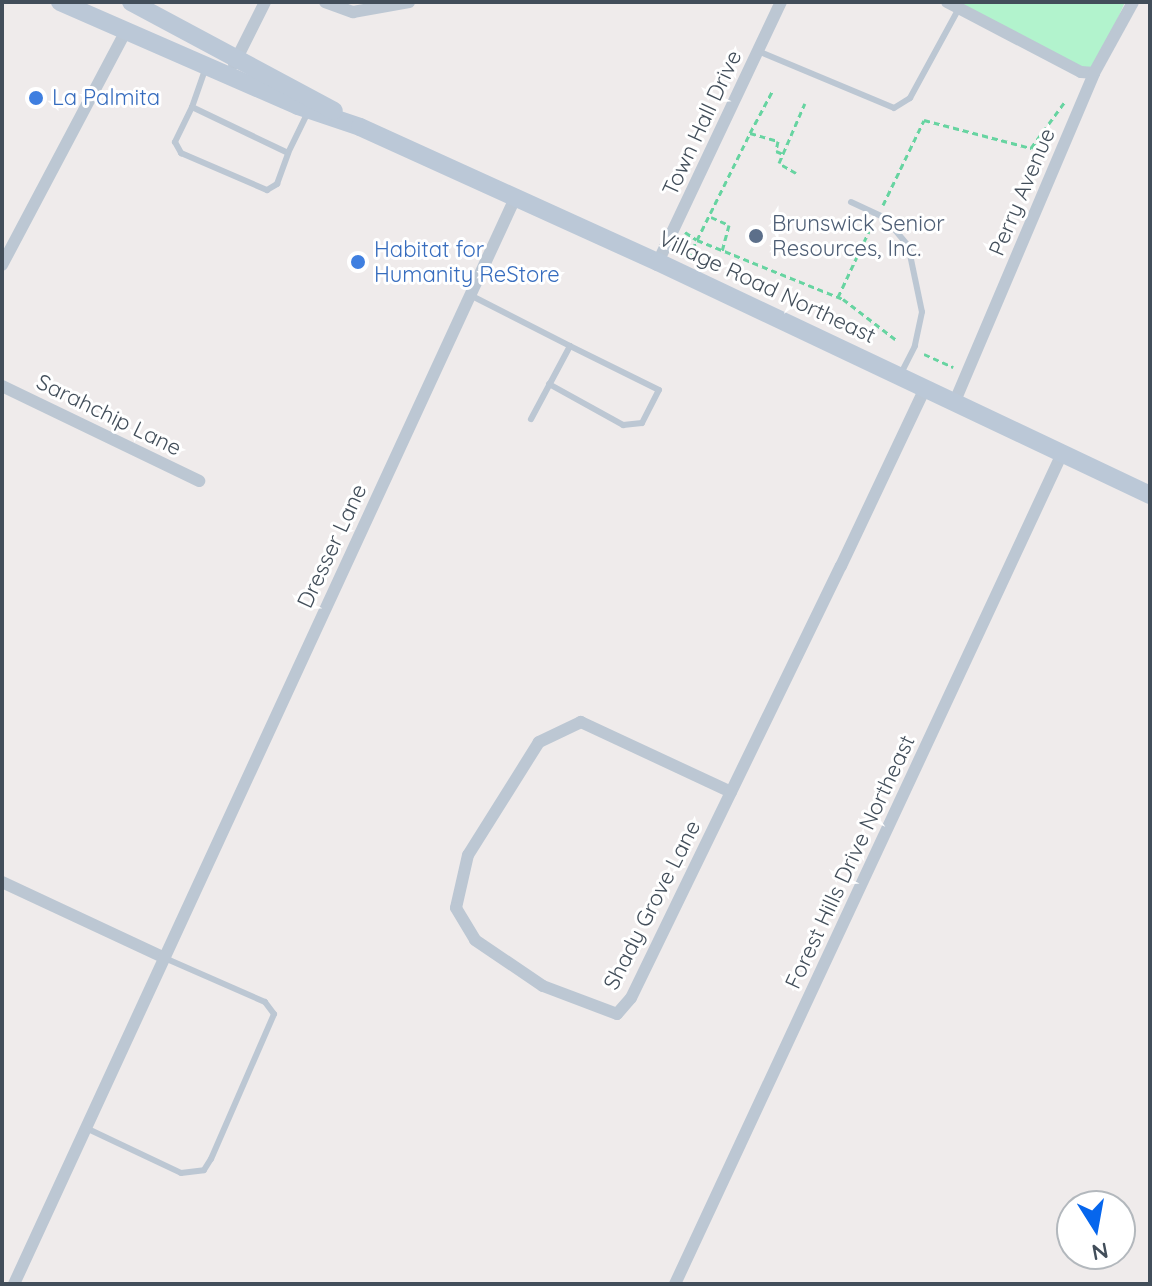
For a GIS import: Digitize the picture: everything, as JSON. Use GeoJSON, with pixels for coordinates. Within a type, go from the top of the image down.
{"type":"FeatureCollection","features":[{"type":"Feature","properties":{"kind":"main road","name":"Village Road Northeast"},"geometry":{"type":"LineString","coordinates":[[60,2],[228,77],[360,127]]}},
{"type":"Feature","properties":{"kind":"main road","name":"Village Road Northeast"},"geometry":{"type":"LineString","coordinates":[[131,2],[238,56],[360,127],[681,272],[955,401],[1061,456],[1150,495]]}},
{"type":"Feature","properties":{"kind":"street"},"geometry":{"type":"LineString","coordinates":[[228,77],[265,2]]}},
{"type":"Feature","properties":{"kind":"street"},"geometry":{"type":"LineString","coordinates":[[325,2],[353,12],[409,2]]}},
{"type":"Feature","properties":{"kind":"street","name":"Town Hall Drive"},"geometry":{"type":"LineString","coordinates":[[658,262],[781,2]]}},
{"type":"Feature","properties":{"kind":"street","name":"Perry Avenue"},"geometry":{"type":"LineString","coordinates":[[955,401],[1094,73],[1133,2]]}},
{"type":"Feature","properties":{"kind":"street"},"geometry":{"type":"LineString","coordinates":[[953,5],[1081,72],[1094,73]]}},
{"type":"Feature","properties":{"kind":"street"},"geometry":{"type":"LineString","coordinates":[[2,265],[126,31]]}},
{"type":"Feature","properties":{"kind":"street","name":"Dresser Lane"},"geometry":{"type":"LineString","coordinates":[[14,1284],[515,198]]}},
{"type":"Feature","properties":{"kind":"street","name":"Sarahchip Lane"},"geometry":{"type":"LineString","coordinates":[[2,386],[199,481]]}},
{"type":"Feature","properties":{"kind":"street","name":"Shady Grove Lane"},"geometry":{"type":"LineString","coordinates":[[731,792],[581,722],[539,742],[468,855],[456,908],[475,940],[543,986],[617,1014],[631,998],[731,792],[925,388]]}},
{"type":"Feature","properties":{"kind":"street","name":"Forest Hills Drive Northeast"},"geometry":{"type":"LineString","coordinates":[[675,1284],[1061,456]]}},
{"type":"Feature","properties":{"kind":"street"},"geometry":{"type":"LineString","coordinates":[[2,882],[165,958]]}},
{"type":"Feature","properties":{"kind":"lane"},"geometry":{"type":"LineString","coordinates":[[758,51],[894,108],[910,98],[953,5]]}},
{"type":"Feature","properties":{"kind":"lane"},"geometry":{"type":"LineString","coordinates":[[206,67],[175,142],[181,153],[267,190],[277,184],[309,110]]}},
{"type":"Feature","properties":{"kind":"lane"},"geometry":{"type":"LineString","coordinates":[[192,107],[288,153]]}},
{"type":"Feature","properties":{"kind":"lane"},"geometry":{"type":"LineString","coordinates":[[851,202],[885,218],[908,245],[922,312],[915,346],[900,376]]}},
{"type":"Feature","properties":{"kind":"lane"},"geometry":{"type":"LineString","coordinates":[[470,295],[659,390],[642,423],[623,425],[549,384]]}},
{"type":"Feature","properties":{"kind":"lane"},"geometry":{"type":"LineString","coordinates":[[531,419],[570,346]]}},
{"type":"Feature","properties":{"kind":"lane"},"geometry":{"type":"LineString","coordinates":[[86,1128],[181,1173],[204,1170],[211,1159],[274,1014],[265,1002],[165,958]]}},
{"type":"Feature","properties":{"kind":"path"},"geometry":{"type":"LineString","coordinates":[[883,205],[924,120],[1031,148],[1072,89]]}},
{"type":"Feature","properties":{"kind":"path"},"geometry":{"type":"LineString","coordinates":[[681,272],[773,90]]}},
{"type":"Feature","properties":{"kind":"path"},"geometry":{"type":"LineString","coordinates":[[796,173],[779,163],[805,103]]}},
{"type":"Feature","properties":{"kind":"path"},"geometry":{"type":"LineString","coordinates":[[750,133],[778,141],[776,151],[783,154]]}},
{"type":"Feature","properties":{"kind":"path"},"geometry":{"type":"LineString","coordinates":[[709,216],[729,225],[722,252]]}},
{"type":"Feature","properties":{"kind":"path"},"geometry":{"type":"LineString","coordinates":[[838,297],[871,227]]}},
{"type":"Feature","properties":{"kind":"path"},"geometry":{"type":"LineString","coordinates":[[697,240],[838,297],[895,339]]}},
{"type":"Feature","properties":{"kind":"path"},"geometry":{"type":"LineString","coordinates":[[920,352],[968,372]]}},
{"type":"Feature","properties":{"kind":"green space"},"geometry":{"type":"Polygon","coordinates":[[[950,2],[1125,2],[1094,73],[950,2]]]}},
{"type":"Feature","properties":{"kind":"place","name":"La Palmita"},"geometry":{"type":"Point","coordinates":[36,98]}},
{"type":"Feature","properties":{"kind":"place","name":"Brunswick Senior Resources, Inc."},"geometry":{"type":"Point","coordinates":[756,236]}},
{"type":"Feature","properties":{"kind":"place","name":"Habitat for Humanity ReStore"},"geometry":{"type":"Point","coordinates":[358,262]}}]}
